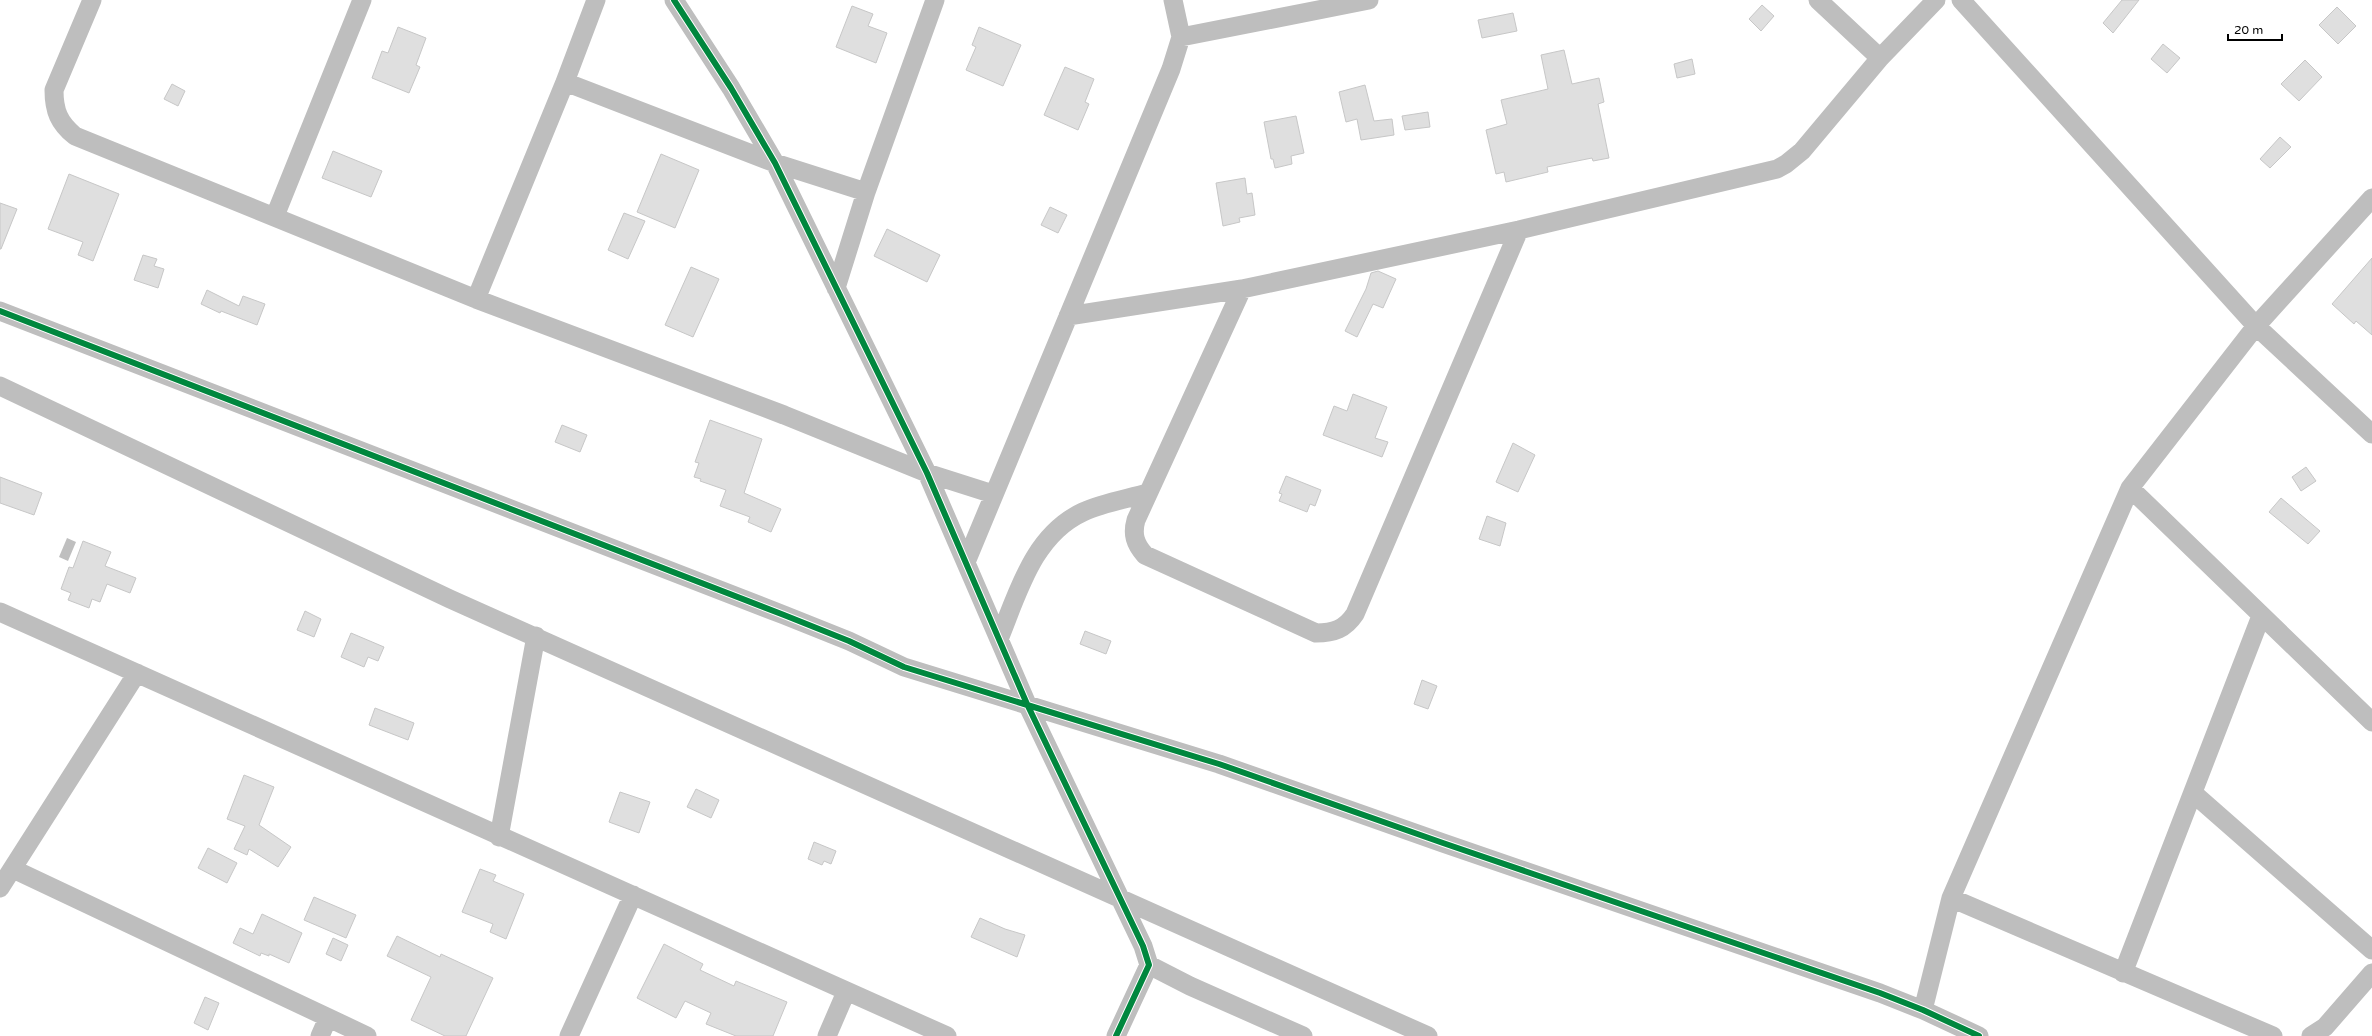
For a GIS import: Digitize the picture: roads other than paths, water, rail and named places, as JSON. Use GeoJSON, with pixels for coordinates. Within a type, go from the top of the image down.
{"type":"FeatureCollection","features":[{"type":"Feature","properties":{"kind":"street"},"geometry":{"type":"LineString","coordinates":[[92,0],[54,90],[54,106],[58,118],[75,136],[476,299],[784,415],[927,473],[993,494]]}},
{"type":"Feature","properties":{"kind":"street"},"geometry":{"type":"LineString","coordinates":[[274,216],[362,0]]}},
{"type":"Feature","properties":{"kind":"street"},"geometry":{"type":"LineString","coordinates":[[476,299],[565,82],[596,0]]}},
{"type":"Feature","properties":{"kind":"street"},"geometry":{"type":"LineString","coordinates":[[674,0],[731,88],[776,163],[927,473],[1027,704],[1143,946],[1149,965],[1116,1036]]}},
{"type":"Feature","properties":{"kind":"street"},"geometry":{"type":"LineString","coordinates":[[836,288],[866,192],[933,10],[935,0]]}},
{"type":"Feature","properties":{"kind":"street"},"geometry":{"type":"LineString","coordinates":[[966,562],[1171,69],[1181,36],[1173,0]]}},
{"type":"Feature","properties":{"kind":"street"},"geometry":{"type":"LineString","coordinates":[[1181,36],[1369,0]]}},
{"type":"Feature","properties":{"kind":"street"},"geometry":{"type":"LineString","coordinates":[[1818,0],[1880,58]]}},
{"type":"Feature","properties":{"kind":"street"},"geometry":{"type":"LineString","coordinates":[[1068,316],[1242,289],[1519,230],[1767,172],[1786,164],[1802,151],[1880,58],[1936,0]]}},
{"type":"Feature","properties":{"kind":"street"},"geometry":{"type":"LineString","coordinates":[[1961,0],[2256,326],[2372,434]]}},
{"type":"Feature","properties":{"kind":"street"},"geometry":{"type":"LineString","coordinates":[[565,82],[776,163],[866,192]]}},
{"type":"Feature","properties":{"kind":"street"},"geometry":{"type":"LineString","coordinates":[[1923,1010],[1951,898],[2130,488],[2256,326],[2372,198]]}},
{"type":"Feature","properties":{"kind":"street"},"geometry":{"type":"LineString","coordinates":[[1242,289],[1148,493],[1133,529],[1134,539],[1145,555],[1316,633],[1339,630],[1348,624],[1356,614],[1519,230]]}},
{"type":"Feature","properties":{"kind":"street"},"geometry":{"type":"LineString","coordinates":[[0,310],[849,640],[904,667],[1219,764],[1923,1010],[1979,1036]]}},
{"type":"Feature","properties":{"kind":"street"},"geometry":{"type":"LineString","coordinates":[[0,386],[450,599],[536,636],[1428,1036]]}},
{"type":"Feature","properties":{"kind":"street"},"geometry":{"type":"LineString","coordinates":[[2130,488],[2372,722]]}},
{"type":"Feature","properties":{"kind":"street"},"geometry":{"type":"LineString","coordinates":[[999,639],[1036,554],[1052,534],[1084,511],[1148,493]]}},
{"type":"Feature","properties":{"kind":"street"},"geometry":{"type":"LineString","coordinates":[[0,612],[498,837],[633,895],[846,992],[947,1036]]}},
{"type":"Feature","properties":{"kind":"street"},"geometry":{"type":"LineString","coordinates":[[2123,973],[2261,616]]}},
{"type":"Feature","properties":{"kind":"street"},"geometry":{"type":"LineString","coordinates":[[498,837],[536,636]]}},
{"type":"Feature","properties":{"kind":"street"},"geometry":{"type":"LineString","coordinates":[[0,888],[137,673]]}},
{"type":"Feature","properties":{"kind":"street"},"geometry":{"type":"LineString","coordinates":[[2193,793],[2372,950]]}},
{"type":"Feature","properties":{"kind":"street"},"geometry":{"type":"LineString","coordinates":[[13,869],[367,1036]]}},
{"type":"Feature","properties":{"kind":"street"},"geometry":{"type":"LineString","coordinates":[[569,1036],[633,895]]}},
{"type":"Feature","properties":{"kind":"street"},"geometry":{"type":"LineString","coordinates":[[1951,898],[2273,1036]]}},
{"type":"Feature","properties":{"kind":"street"},"geometry":{"type":"LineString","coordinates":[[1149,965],[1190,986],[1303,1036]]}},
{"type":"Feature","properties":{"kind":"street"},"geometry":{"type":"LineString","coordinates":[[2311,1036],[2325,1027],[2372,973]]}},
{"type":"Feature","properties":{"kind":"street"},"geometry":{"type":"LineString","coordinates":[[826,1036],[846,992]]}},
{"type":"Feature","properties":{"kind":"street"},"geometry":{"type":"LineString","coordinates":[[320,1036],[328,1018]]}}]}
